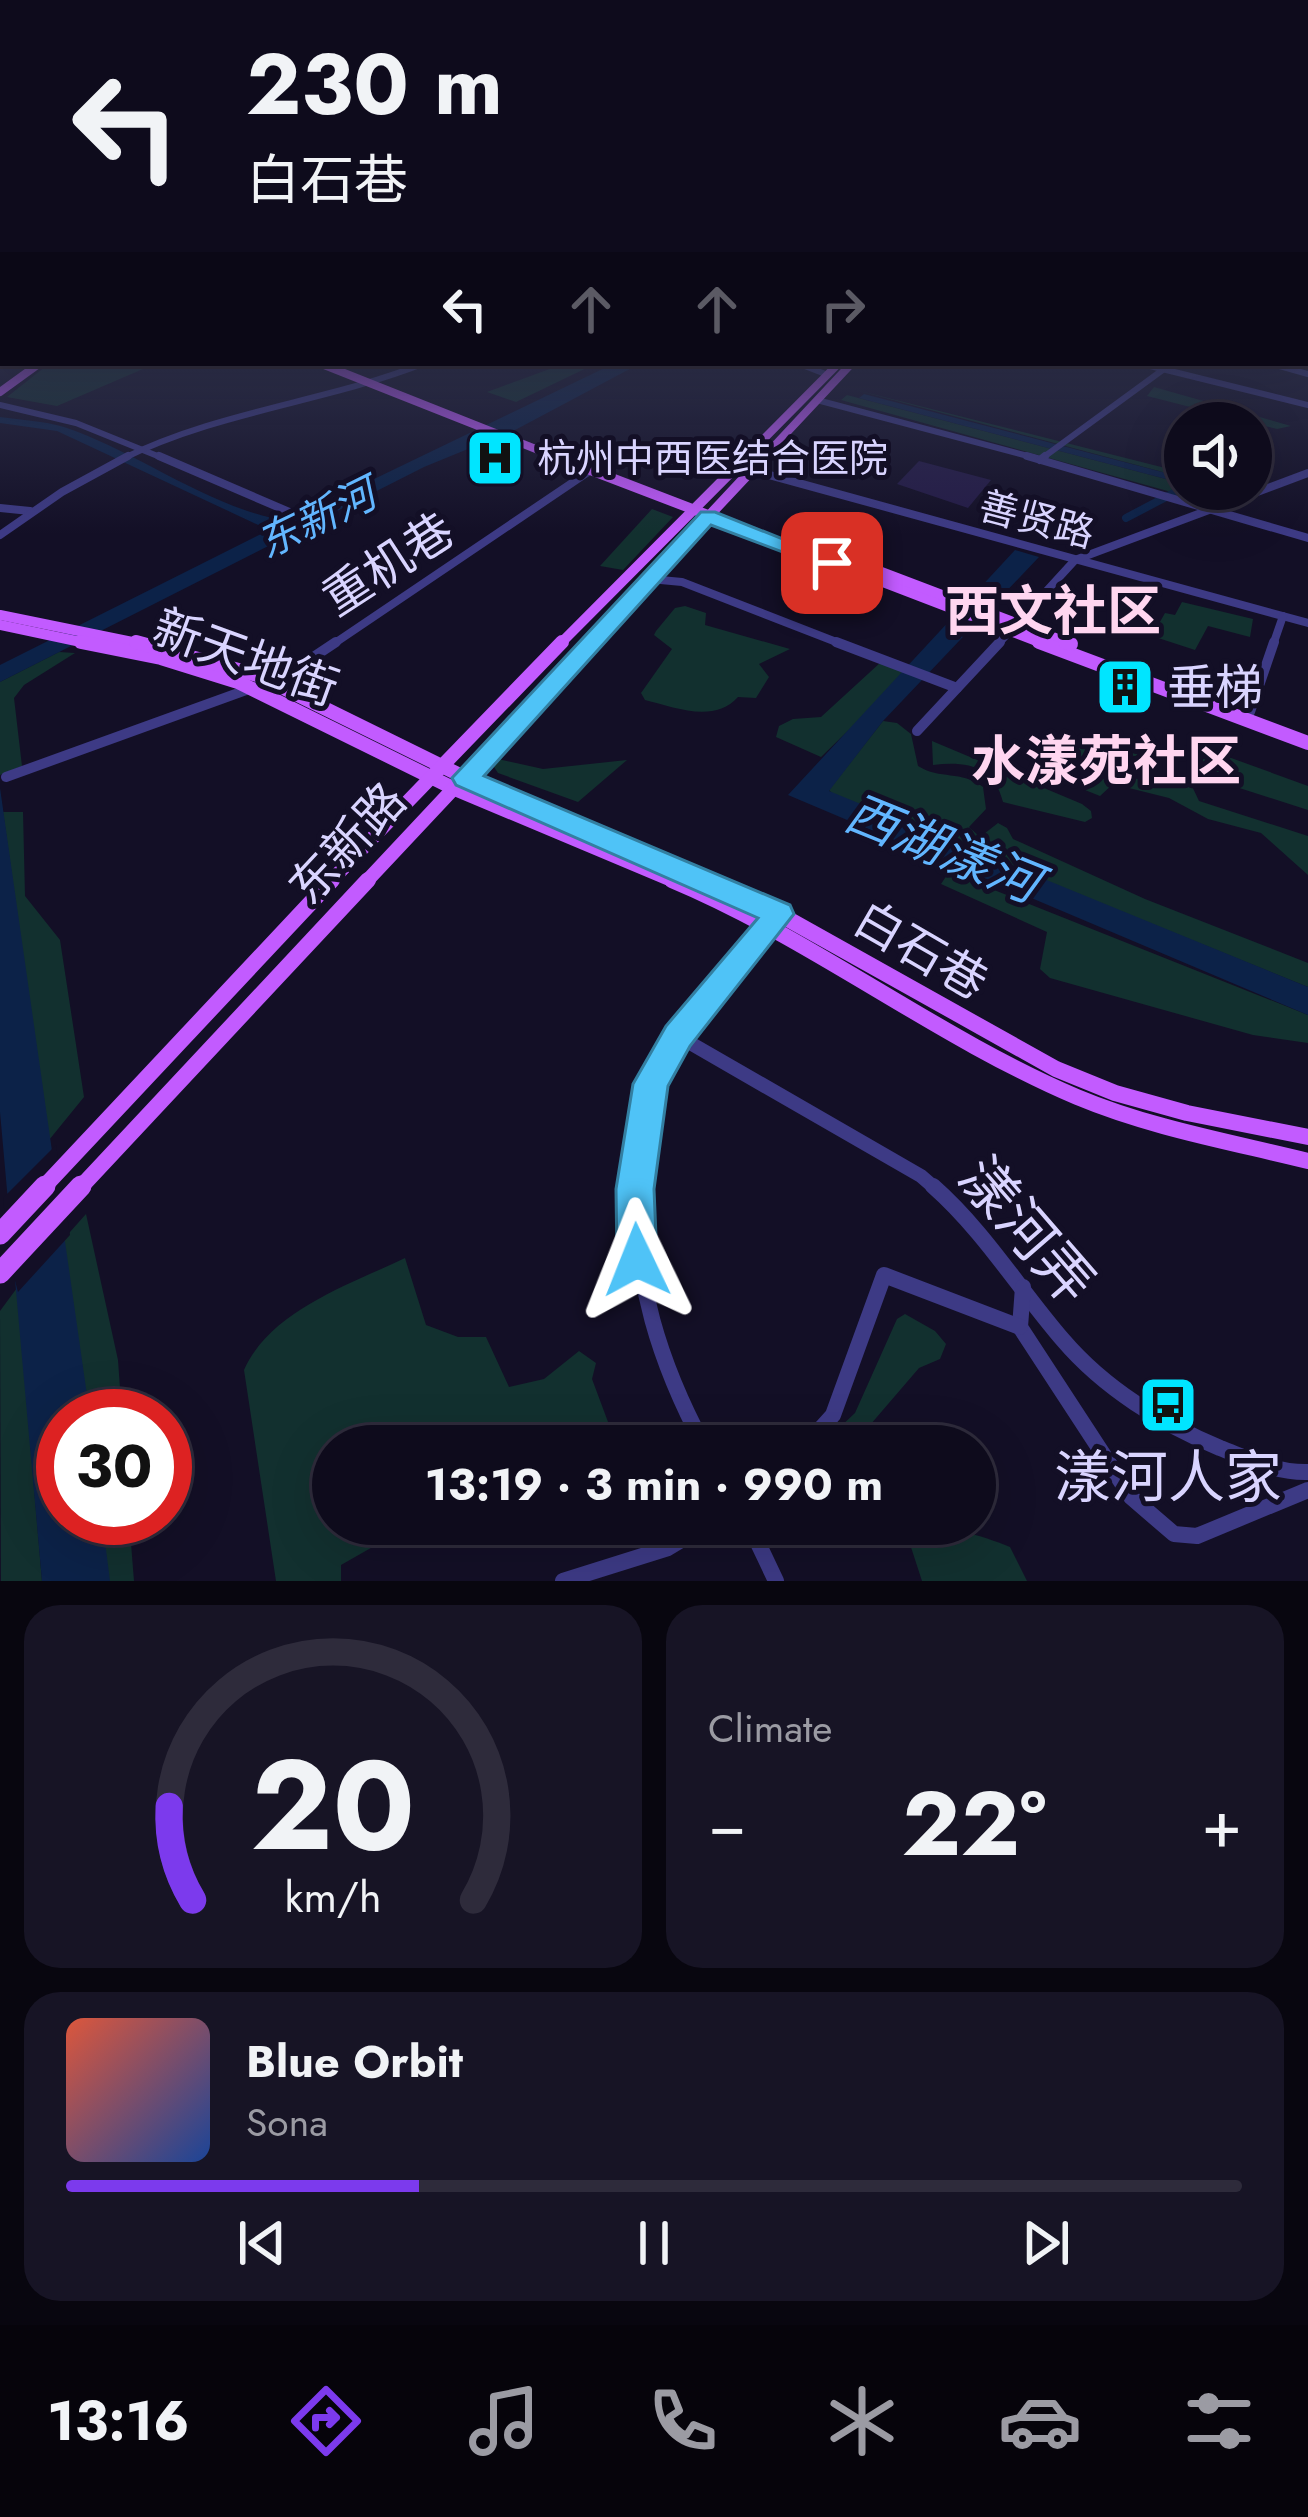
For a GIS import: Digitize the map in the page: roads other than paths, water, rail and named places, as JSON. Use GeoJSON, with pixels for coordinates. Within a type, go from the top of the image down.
{"type":"FeatureCollection","features":[{"type":"Feature","properties":{"kind":"main road"},"geometry":{"type":"LineString","coordinates":[[386,387],[1308,743]]}},
{"type":"Feature","properties":{"kind":"main road","name":"东新路"},"geometry":{"type":"LineString","coordinates":[[4,1230],[435,770],[702,510],[816,387]]}},
{"type":"Feature","properties":{"kind":"main road","name":"东新路"},"geometry":{"type":"LineString","coordinates":[[4,1269],[650,579],[702,510],[751,470],[830,387]]}},
{"type":"Feature","properties":{"kind":"main road","name":"新天地街"},"geometry":{"type":"LineString","coordinates":[[0,615],[105,633],[215,660],[272,682],[435,770]]}},
{"type":"Feature","properties":{"kind":"main road","name":"新天地街"},"geometry":{"type":"LineString","coordinates":[[0,626],[161,658],[252,688],[435,770]]}},
{"type":"Feature","properties":{"kind":"main road"},"geometry":{"type":"LineString","coordinates":[[1012,626],[1308,734]]}},
{"type":"Feature","properties":{"kind":"main road","name":"白石巷"},"geometry":{"type":"LineString","coordinates":[[435,770],[774,920],[1056,1069],[1115,1093],[1187,1113],[1308,1137]]}},
{"type":"Feature","properties":{"kind":"main road","name":"白石巷"},"geometry":{"type":"LineString","coordinates":[[774,920],[987,1053],[1074,1096],[1127,1117],[1308,1161]]}},
{"type":"Feature","properties":{"kind":"street"},"geometry":{"type":"LineString","coordinates":[[0,535],[30,511],[134,455],[276,404],[358,387]]}},
{"type":"Feature","properties":{"kind":"street"},"geometry":{"type":"LineString","coordinates":[[1040,460],[1140,387]]}},
{"type":"Feature","properties":{"kind":"street"},"geometry":{"type":"LineString","coordinates":[[1233,387],[1308,405]]}},
{"type":"Feature","properties":{"kind":"street"},"geometry":{"type":"LineString","coordinates":[[817,400],[1164,496]]}},
{"type":"Feature","properties":{"kind":"street"},"geometry":{"type":"LineString","coordinates":[[0,404],[73,419],[294,514]]}},
{"type":"Feature","properties":{"kind":"street","name":"重机巷"},"geometry":{"type":"LineString","coordinates":[[6,777],[272,682],[594,468]]}},
{"type":"Feature","properties":{"kind":"street","name":"善贤路"},"geometry":{"type":"LineString","coordinates":[[751,470],[1308,623]]}},
{"type":"Feature","properties":{"kind":"street"},"geometry":{"type":"LineString","coordinates":[[1272,486],[1305,476]]}},
{"type":"Feature","properties":{"kind":"street"},"geometry":{"type":"LineString","coordinates":[[0,508],[30,511]]}},
{"type":"Feature","properties":{"kind":"street"},"geometry":{"type":"LineString","coordinates":[[916,731],[1075,560],[1200,510]]}},
{"type":"Feature","properties":{"kind":"street"},"geometry":{"type":"LineString","coordinates":[[1218,510],[1308,538]]}},
{"type":"Feature","properties":{"kind":"street"},"geometry":{"type":"LineString","coordinates":[[650,579],[682,582],[957,688]]}},
{"type":"Feature","properties":{"kind":"street"},"geometry":{"type":"LineString","coordinates":[[1250,712],[1282,616]]}},
{"type":"Feature","properties":{"kind":"street"},"geometry":{"type":"LineString","coordinates":[[694,1425],[661,1358],[637,1260],[635,1189],[651,1084],[678,1036],[774,920]]}},
{"type":"Feature","properties":{"kind":"street","name":"漾河弄"},"geometry":{"type":"LineString","coordinates":[[678,1036],[921,1176],[974,1224],[1068,1345],[1113,1387],[1215,1446],[1291,1473],[1308,1472]]}},
{"type":"Feature","properties":{"kind":"street"},"geometry":{"type":"LineString","coordinates":[[824,1425],[833,1415],[884,1275],[1020,1327],[1131,1497],[1174,1534],[1197,1537],[1308,1490]]}},
{"type":"Feature","properties":{"kind":"street"},"geometry":{"type":"LineString","coordinates":[[1020,1327],[1023,1287]]}},
{"type":"Feature","properties":{"kind":"street"},"geometry":{"type":"LineString","coordinates":[[563,1581],[673,1545]]}},
{"type":"Feature","properties":{"kind":"street"},"geometry":{"type":"LineString","coordinates":[[758,1545],[776,1581]]}},
{"type":"Feature","properties":{"kind":"water","name":"东新河"},"geometry":{"type":"Polygon","coordinates":[[[566,387],[596,387],[517,429],[424,467],[0,682],[0,665],[269,530],[57,431],[0,423],[0,417],[64,427],[229,504],[287,521],[566,387]]]}},
{"type":"Feature","properties":{"kind":"water"},"geometry":{"type":"Polygon","coordinates":[[[864,394],[1164,473],[1164,478],[859,398],[864,394]]]}},
{"type":"Feature","properties":{"kind":"water"},"geometry":{"type":"Polygon","coordinates":[[[1015,550],[1039,557],[883,721],[829,791],[1308,987],[1308,1015],[788,795],[1015,550]]]}},
{"type":"Feature","properties":{"kind":"water"},"geometry":{"type":"Polygon","coordinates":[[[0,788],[86,1389],[36,1389],[36,1514],[0,1112],[0,788]]]}},
{"type":"Feature","properties":{"kind":"water"},"geometry":{"type":"Polygon","coordinates":[[[39,1545],[105,1545],[110,1581],[42,1581],[39,1545]]]}},
{"type":"Feature","properties":{"kind":"waterway","name":"西湖漾河"},"geometry":{"type":"LineString","coordinates":[[1126,518],[1164,498]]}},
{"type":"Feature","properties":{"kind":"place","name":"杭州中西医结合医院"},"geometry":{"type":"Point","coordinates":[495,458]}},
{"type":"Feature","properties":{"kind":"place","name":"垂梯"},"geometry":{"type":"Point","coordinates":[1125,687]}},
{"type":"Feature","properties":{"kind":"place","name":"漾河人家"},"geometry":{"type":"Point","coordinates":[1168,1405]}},
{"type":"Feature","properties":{"kind":"district","name":"西文社区"},"geometry":{"type":"Point","coordinates":[1053,611]}},
{"type":"Feature","properties":{"kind":"district","name":"水漾苑社区"},"geometry":{"type":"Point","coordinates":[1106,761]}}]}
